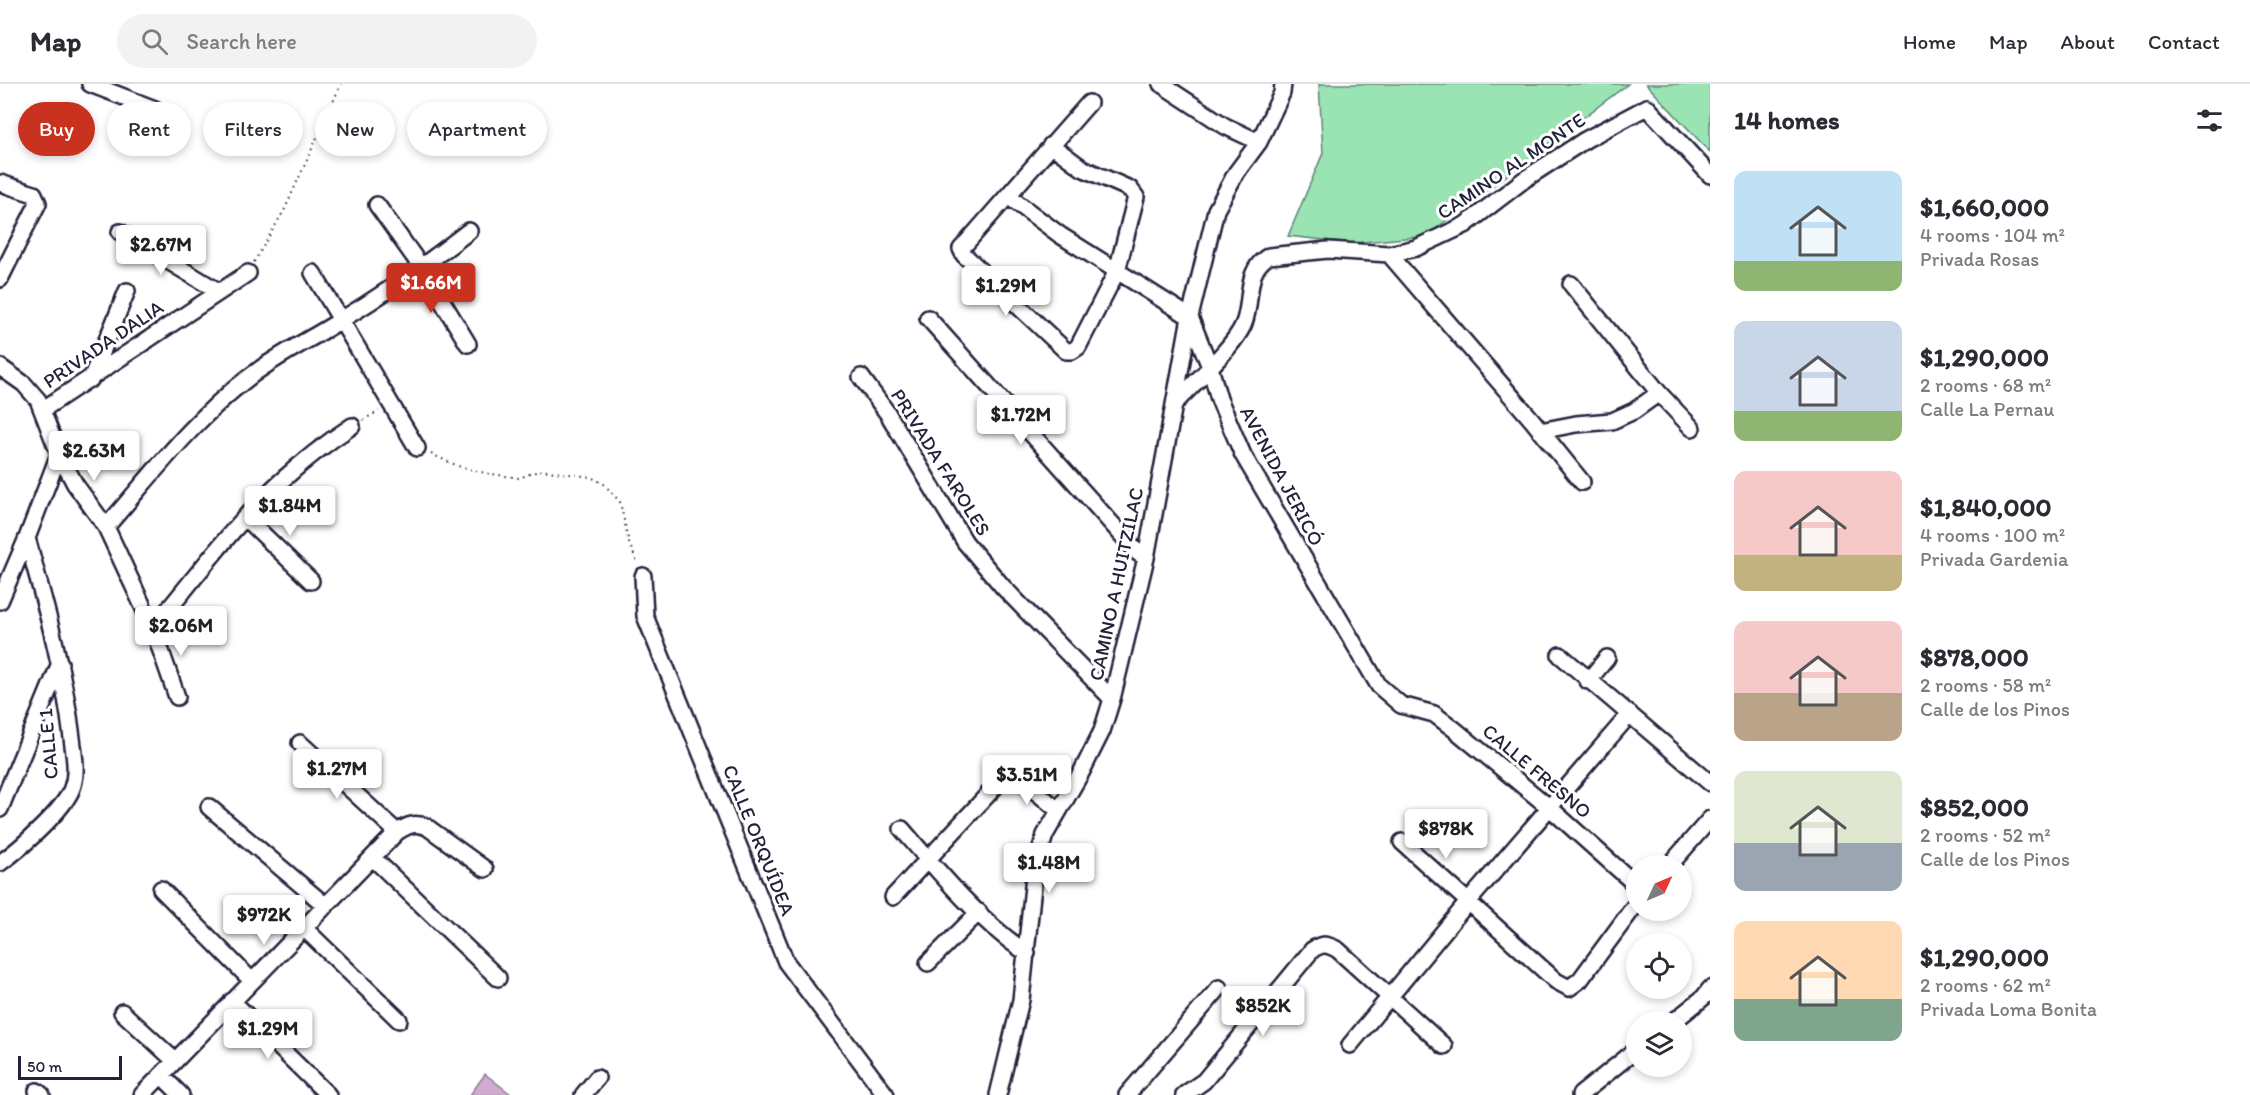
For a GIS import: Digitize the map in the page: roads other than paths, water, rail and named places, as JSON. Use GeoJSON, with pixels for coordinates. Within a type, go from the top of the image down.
{"type":"FeatureCollection","features":[{"type":"Feature","properties":{"kind":"street"},"geometry":{"type":"LineString","coordinates":[[90,84],[137,102]]}},
{"type":"Feature","properties":{"kind":"street"},"geometry":{"type":"LineString","coordinates":[[1161,84],[1225,126],[1259,142]]}},
{"type":"Feature","properties":{"kind":"street","name":"CAMINO A HUITZILAC"},"geometry":{"type":"LineString","coordinates":[[998,1095],[1021,1000],[1028,953],[1035,867],[1045,835],[1083,771],[1102,731],[1112,699],[1146,558],[1190,317],[1216,210],[1236,173],[1259,142],[1282,93],[1283,84]]}},
{"type":"Feature","properties":{"kind":"street"},"geometry":{"type":"LineString","coordinates":[[1051,145],[1082,168],[1134,193],[1136,201],[1117,271],[1078,346],[1072,351],[1066,351],[964,255],[961,249],[1051,145],[1089,103]]}},
{"type":"Feature","properties":{"kind":"street","name":"CAMINO AL MONTE"},"geometry":{"type":"LineString","coordinates":[[1174,404],[1210,367],[1240,330],[1248,309],[1250,285],[1256,268],[1269,256],[1328,250],[1389,254],[1416,249],[1466,225],[1524,179],[1585,140],[1647,107],[1710,175]]}},
{"type":"Feature","properties":{"kind":"street"},"geometry":{"type":"LineString","coordinates":[[0,183],[34,194],[38,203],[0,279]]}},
{"type":"Feature","properties":{"kind":"street"},"geometry":{"type":"LineString","coordinates":[[1008,196],[1059,235],[1190,317]]}},
{"type":"Feature","properties":{"kind":"street"},"geometry":{"type":"LineString","coordinates":[[377,205],[422,268],[468,344]]}},
{"type":"Feature","properties":{"kind":"street"},"geometry":{"type":"LineString","coordinates":[[106,527],[197,423],[246,379],[282,353],[340,321],[422,268],[469,231]]}},
{"type":"Feature","properties":{"kind":"street"},"geometry":{"type":"LineString","coordinates":[[120,232],[218,291]]}},
{"type":"Feature","properties":{"kind":"street"},"geometry":{"type":"LineString","coordinates":[[1389,254],[1582,482]]}},
{"type":"Feature","properties":{"kind":"street","name":"PRIVADA DALIA"},"geometry":{"type":"LineString","coordinates":[[42,410],[248,273]]}},
{"type":"Feature","properties":{"kind":"street"},"geometry":{"type":"LineString","coordinates":[[313,273],[417,448]]}},
{"type":"Feature","properties":{"kind":"street"},"geometry":{"type":"LineString","coordinates":[[1571,284],[1659,393],[1692,428]]}},
{"type":"Feature","properties":{"kind":"street"},"geometry":{"type":"LineString","coordinates":[[91,379],[128,291]]}},
{"type":"Feature","properties":{"kind":"street","name":"AVENIDA JERICÓ"},"geometry":{"type":"LineString","coordinates":[[1190,317],[1210,367],[1219,399],[1243,455],[1371,674],[1379,686],[1401,705]]}},
{"type":"Feature","properties":{"kind":"street"},"geometry":{"type":"LineString","coordinates":[[928,318],[1138,553],[1146,558]]}},
{"type":"Feature","properties":{"kind":"street"},"geometry":{"type":"LineString","coordinates":[[0,367],[30,389],[42,410],[59,454],[75,484],[106,527],[153,628],[177,697]]}},
{"type":"Feature","properties":{"kind":"street","name":"PRIVADA FAROLES"},"geometry":{"type":"LineString","coordinates":[[861,377],[888,414],[964,542],[1003,587],[1112,699]]}},
{"type":"Feature","properties":{"kind":"street"},"geometry":{"type":"LineString","coordinates":[[1540,430],[1612,421],[1634,411],[1659,393]]}},
{"type":"Feature","properties":{"kind":"street"},"geometry":{"type":"LineString","coordinates":[[153,628],[246,518],[278,484],[327,443],[352,426]]}},
{"type":"Feature","properties":{"kind":"street"},"geometry":{"type":"LineString","coordinates":[[0,602],[59,454]]}},
{"type":"Feature","properties":{"kind":"street"},"geometry":{"type":"LineString","coordinates":[[246,518],[311,581]]}},
{"type":"Feature","properties":{"kind":"street","name":"CALLE 1"},"geometry":{"type":"LineString","coordinates":[[0,863],[61,808],[71,792],[75,770],[60,663],[27,538]]}},
{"type":"Feature","properties":{"kind":"street","name":"CALLE ORQUÍDEA"},"geometry":{"type":"LineString","coordinates":[[643,576],[645,616],[786,962],[886,1095]]}},
{"type":"Feature","properties":{"kind":"street"},"geometry":{"type":"LineString","coordinates":[[1560,655],[1710,783]]}},
{"type":"Feature","properties":{"kind":"street"},"geometry":{"type":"LineString","coordinates":[[1588,681],[1607,658]]}},
{"type":"Feature","properties":{"kind":"street","name":"CALLE 1"},"geometry":{"type":"LineString","coordinates":[[0,809],[60,663]]}},
{"type":"Feature","properties":{"kind":"street","name":"CALLE FRESNO"},"geometry":{"type":"LineString","coordinates":[[1401,705],[1434,714],[1550,808],[1626,876]]}},
{"type":"Feature","properties":{"kind":"street"},"geometry":{"type":"LineString","coordinates":[[1350,1045],[1468,902],[1630,714]]}},
{"type":"Feature","properties":{"kind":"street"},"geometry":{"type":"LineString","coordinates":[[300,743],[403,828]]}},
{"type":"Feature","properties":{"kind":"street"},"geometry":{"type":"LineString","coordinates":[[893,897],[1006,776],[1016,775],[1058,810]]}},
{"type":"Feature","properties":{"kind":"street"},"geometry":{"type":"LineString","coordinates":[[209,807],[326,906]]}},
{"type":"Feature","properties":{"kind":"street"},"geometry":{"type":"LineString","coordinates":[[1679,855],[1710,819]]}},
{"type":"Feature","properties":{"kind":"street"},"geometry":{"type":"LineString","coordinates":[[142,1095],[403,828],[420,824],[427,827],[485,869]]}},
{"type":"Feature","properties":{"kind":"street"},"geometry":{"type":"LineString","coordinates":[[903,829],[928,859],[979,912],[1009,941],[1028,953]]}},
{"type":"Feature","properties":{"kind":"street"},"geometry":{"type":"LineString","coordinates":[[1402,842],[1557,981],[1569,988],[1580,980],[1626,918]]}},
{"type":"Feature","properties":{"kind":"street"},"geometry":{"type":"LineString","coordinates":[[373,858],[498,978]]}},
{"type":"Feature","properties":{"kind":"street"},"geometry":{"type":"LineString","coordinates":[[161,889],[252,981]]}},
{"type":"Feature","properties":{"kind":"street"},"geometry":{"type":"LineString","coordinates":[[928,963],[979,912]]}},
{"type":"Feature","properties":{"kind":"street"},"geometry":{"type":"LineString","coordinates":[[304,929],[399,1020]]}},
{"type":"Feature","properties":{"kind":"street"},"geometry":{"type":"LineString","coordinates":[[1184,1095],[1204,1081],[1312,950],[1320,945],[1328,944],[1338,950],[1444,1046]]}},
{"type":"Feature","properties":{"kind":"street"},"geometry":{"type":"LineString","coordinates":[[1127,1095],[1219,988]]}},
{"type":"Feature","properties":{"kind":"street"},"geometry":{"type":"LineString","coordinates":[[1687,1011],[1708,995]]}},
{"type":"Feature","properties":{"kind":"street"},"geometry":{"type":"LineString","coordinates":[[232,1001],[328,1095]]}},
{"type":"Feature","properties":{"kind":"street"},"geometry":{"type":"LineString","coordinates":[[122,1012],[175,1061]]}},
{"type":"Feature","properties":{"kind":"street"},"geometry":{"type":"LineString","coordinates":[[1580,1095],[1626,1058]]}},
{"type":"Feature","properties":{"kind":"street"},"geometry":{"type":"LineString","coordinates":[[161,1075],[181,1095]]}},
{"type":"Feature","properties":{"kind":"street"},"geometry":{"type":"LineString","coordinates":[[584,1095],[597,1078]]}}]}
